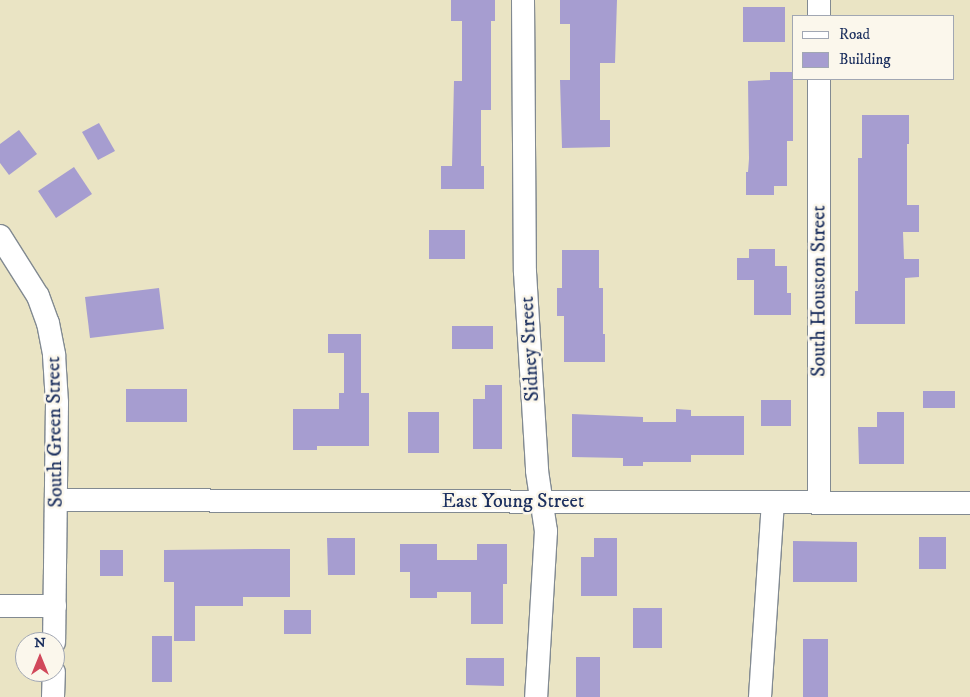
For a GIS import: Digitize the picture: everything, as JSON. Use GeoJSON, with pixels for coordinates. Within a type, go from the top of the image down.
{"type":"FeatureCollection","features":[{"type":"Feature","properties":{"kind":"street","name":"Sidney Street"},"geometry":{"type":"LineString","coordinates":[[523,0],[525,272],[537,471],[546,531],[536,697]]}},
{"type":"Feature","properties":{"kind":"street"},"geometry":{"type":"LineString","coordinates":[[819,0],[819,15]]}},
{"type":"Feature","properties":{"kind":"street","name":"South Houston Street"},"geometry":{"type":"LineString","coordinates":[[819,80],[819,503]]}},
{"type":"Feature","properties":{"kind":"street","name":"South Green Street"},"geometry":{"type":"LineString","coordinates":[[0,236],[38,296],[52,338],[57,403],[54,632]]}},
{"type":"Feature","properties":{"kind":"street","name":"East Young Street"},"geometry":{"type":"LineString","coordinates":[[57,500],[970,503]]}},
{"type":"Feature","properties":{"kind":"street"},"geometry":{"type":"LineString","coordinates":[[760,697],[773,503]]}},
{"type":"Feature","properties":{"kind":"street"},"geometry":{"type":"LineString","coordinates":[[0,606],[55,606]]}},
{"type":"Feature","properties":{"kind":"street"},"geometry":{"type":"LineString","coordinates":[[53,697],[54,682]]}},
{"type":"Feature","properties":{"kind":"building"},"geometry":{"type":"Polygon","coordinates":[[[451,0],[495,0],[495,21],[491,21],[491,110],[481,110],[481,166],[484,166],[484,189],[441,189],[441,166],[452,166],[454,81],[462,81],[462,21],[451,21],[451,0]]]}},
{"type":"Feature","properties":{"kind":"building"},"geometry":{"type":"Polygon","coordinates":[[[560,0],[617,0],[615,63],[600,63],[600,120],[610,120],[610,147],[562,148],[560,80],[570,80],[570,24],[560,24],[560,0]]]}},
{"type":"Feature","properties":{"kind":"building"},"geometry":{"type":"Polygon","coordinates":[[[743,7],[785,7],[785,42],[743,42],[743,7]]]}},
{"type":"Feature","properties":{"kind":"building"},"geometry":{"type":"Polygon","coordinates":[[[770,72],[792,72],[793,141],[787,141],[787,186],[774,186],[774,195],[746,195],[746,172],[748,172],[749,159],[748,81],[770,80],[770,72]]]}},
{"type":"Feature","properties":{"kind":"building"},"geometry":{"type":"Polygon","coordinates":[[[862,115],[909,115],[907,205],[919,205],[919,232],[903,232],[904,259],[919,259],[919,277],[905,278],[905,324],[855,324],[855,291],[858,291],[858,158],[862,158],[862,115]]]}},
{"type":"Feature","properties":{"kind":"building"},"geometry":{"type":"Polygon","coordinates":[[[99,123],[115,151],[98,160],[82,132],[99,123]]]}},
{"type":"Feature","properties":{"kind":"building"},"geometry":{"type":"Polygon","coordinates":[[[19,130],[37,154],[9,175],[0,163],[0,144],[19,130]]]}},
{"type":"Feature","properties":{"kind":"building"},"geometry":{"type":"Polygon","coordinates":[[[74,167],[92,194],[56,218],[38,191],[74,167]]]}},
{"type":"Feature","properties":{"kind":"building"},"geometry":{"type":"Polygon","coordinates":[[[429,230],[465,230],[465,259],[429,259],[429,230]]]}},
{"type":"Feature","properties":{"kind":"building"},"geometry":{"type":"Polygon","coordinates":[[[749,249],[775,249],[775,266],[787,266],[787,293],[791,293],[791,315],[754,315],[754,280],[737,280],[737,258],[749,258],[749,249]]]}},
{"type":"Feature","properties":{"kind":"building"},"geometry":{"type":"Polygon","coordinates":[[[562,250],[599,250],[599,288],[603,288],[605,362],[564,362],[564,316],[557,316],[557,288],[562,288],[562,250]]]}},
{"type":"Feature","properties":{"kind":"building"},"geometry":{"type":"Polygon","coordinates":[[[159,288],[164,329],[90,338],[85,297],[159,288]]]}},
{"type":"Feature","properties":{"kind":"building"},"geometry":{"type":"Polygon","coordinates":[[[452,326],[493,326],[493,349],[452,349],[452,326]]]}},
{"type":"Feature","properties":{"kind":"building"},"geometry":{"type":"Polygon","coordinates":[[[328,334],[361,334],[361,393],[369,393],[369,446],[317,446],[317,450],[293,450],[293,409],[339,409],[339,393],[344,393],[344,353],[328,353],[328,334]]]}},
{"type":"Feature","properties":{"kind":"building"},"geometry":{"type":"Polygon","coordinates":[[[485,385],[502,385],[502,449],[473,449],[473,399],[485,399],[485,385]]]}},
{"type":"Feature","properties":{"kind":"building"},"geometry":{"type":"Polygon","coordinates":[[[126,389],[187,389],[187,422],[126,422],[126,389]]]}},
{"type":"Feature","properties":{"kind":"building"},"geometry":{"type":"Polygon","coordinates":[[[923,391],[955,391],[955,408],[923,408],[923,391]]]}},
{"type":"Feature","properties":{"kind":"building"},"geometry":{"type":"Polygon","coordinates":[[[761,400],[791,400],[791,426],[761,426],[761,400]]]}},
{"type":"Feature","properties":{"kind":"building"},"geometry":{"type":"Polygon","coordinates":[[[676,409],[691,410],[691,416],[744,416],[744,455],[691,455],[691,462],[643,462],[643,466],[623,466],[623,458],[572,457],[572,414],[643,417],[643,422],[676,422],[676,409]]]}},
{"type":"Feature","properties":{"kind":"building"},"geometry":{"type":"Polygon","coordinates":[[[408,412],[439,412],[439,453],[408,453],[408,412]]]}},
{"type":"Feature","properties":{"kind":"building"},"geometry":{"type":"Polygon","coordinates":[[[877,412],[904,412],[904,464],[859,464],[858,427],[877,427],[877,412]]]}},
{"type":"Feature","properties":{"kind":"building"},"geometry":{"type":"Polygon","coordinates":[[[919,537],[946,537],[946,569],[919,569],[919,537]]]}},
{"type":"Feature","properties":{"kind":"building"},"geometry":{"type":"Polygon","coordinates":[[[327,538],[355,538],[355,575],[328,575],[327,538]]]}},
{"type":"Feature","properties":{"kind":"building"},"geometry":{"type":"Polygon","coordinates":[[[594,538],[617,538],[617,596],[581,596],[581,557],[594,557],[594,538]]]}},
{"type":"Feature","properties":{"kind":"building"},"geometry":{"type":"Polygon","coordinates":[[[793,541],[857,542],[857,582],[793,582],[793,541]]]}},
{"type":"Feature","properties":{"kind":"building"},"geometry":{"type":"Polygon","coordinates":[[[400,544],[437,544],[437,560],[477,560],[477,544],[507,544],[507,584],[503,584],[503,624],[471,624],[471,592],[437,592],[437,598],[410,598],[410,572],[400,572],[400,544]]]}},
{"type":"Feature","properties":{"kind":"building"},"geometry":{"type":"Polygon","coordinates":[[[290,549],[290,597],[243,597],[243,606],[195,606],[195,641],[174,641],[174,582],[164,582],[164,550],[290,549]]]}},
{"type":"Feature","properties":{"kind":"building"},"geometry":{"type":"Polygon","coordinates":[[[100,550],[123,550],[123,576],[100,576],[100,550]]]}},
{"type":"Feature","properties":{"kind":"building"},"geometry":{"type":"Polygon","coordinates":[[[633,608],[662,608],[662,648],[633,648],[633,608]]]}},
{"type":"Feature","properties":{"kind":"building"},"geometry":{"type":"Polygon","coordinates":[[[284,610],[311,610],[311,634],[284,634],[284,610]]]}},
{"type":"Feature","properties":{"kind":"building"},"geometry":{"type":"Polygon","coordinates":[[[152,636],[172,636],[172,682],[152,682],[152,636]]]}},
{"type":"Feature","properties":{"kind":"building"},"geometry":{"type":"Polygon","coordinates":[[[803,639],[828,639],[828,697],[803,697],[803,639]]]}},
{"type":"Feature","properties":{"kind":"building"},"geometry":{"type":"Polygon","coordinates":[[[576,657],[600,657],[600,697],[576,697],[576,657]]]}},
{"type":"Feature","properties":{"kind":"building"},"geometry":{"type":"Polygon","coordinates":[[[466,658],[504,658],[504,686],[466,685],[466,658]]]}}]}
